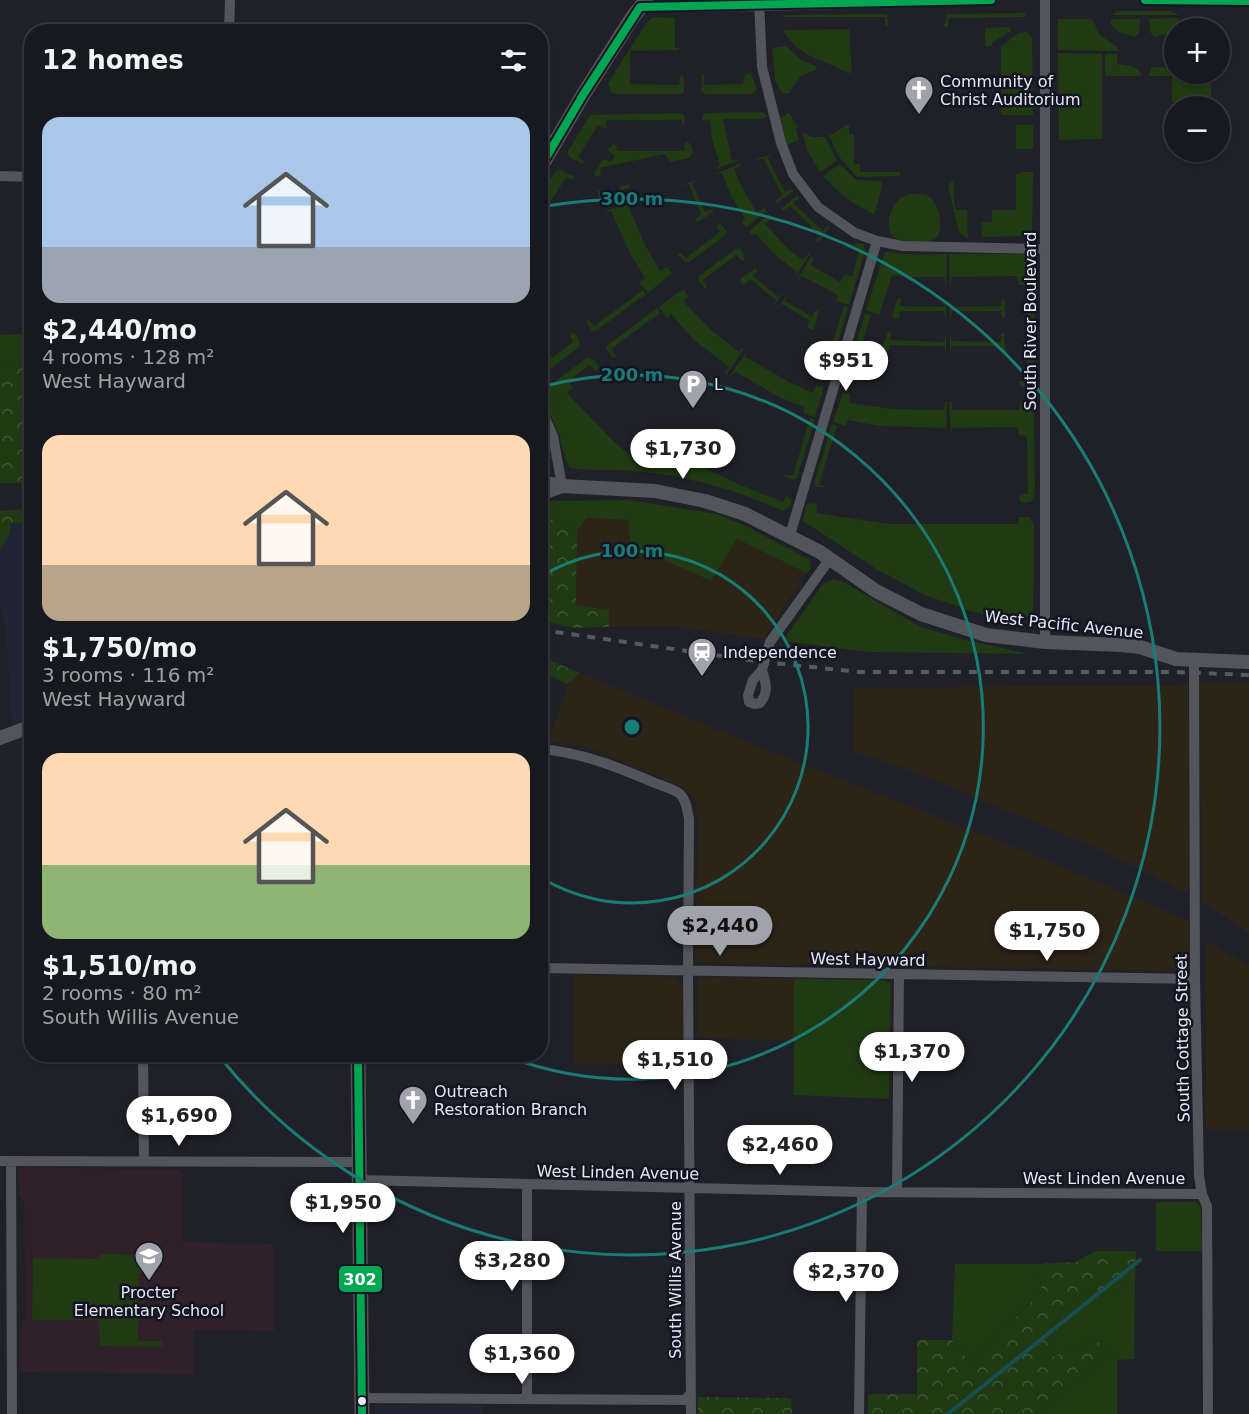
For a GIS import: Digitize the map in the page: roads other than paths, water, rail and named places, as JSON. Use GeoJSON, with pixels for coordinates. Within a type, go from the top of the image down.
{"type":"FeatureCollection","features":[{"type":"Feature","properties":{"kind":"main road"},"geometry":{"type":"LineString","coordinates":[[548,154],[583,95],[643,3]]}},
{"type":"Feature","properties":{"kind":"main road"},"geometry":{"type":"LineString","coordinates":[[358,1062],[362,1414]]}},
{"type":"Feature","properties":{"kind":"street"},"geometry":{"type":"LineString","coordinates":[[229,24],[230,0]]}},
{"type":"Feature","properties":{"kind":"street"},"geometry":{"type":"LineString","coordinates":[[643,3],[991,0]]}},
{"type":"Feature","properties":{"kind":"street","name":"South River Boulevard"},"geometry":{"type":"LineString","coordinates":[[1046,0],[1046,642]]}},
{"type":"Feature","properties":{"kind":"street"},"geometry":{"type":"LineString","coordinates":[[1145,0],[1249,1]]}},
{"type":"Feature","properties":{"kind":"street"},"geometry":{"type":"LineString","coordinates":[[760,3],[762,68],[781,143],[793,174],[818,207],[855,233],[877,241],[903,246],[1045,249]]}},
{"type":"Feature","properties":{"kind":"street"},"geometry":{"type":"LineString","coordinates":[[0,176],[24,177]]}},
{"type":"Feature","properties":{"kind":"street"},"geometry":{"type":"LineString","coordinates":[[790,536],[877,241]]}},
{"type":"Feature","properties":{"kind":"street"},"geometry":{"type":"LineString","coordinates":[[548,426],[562,486]]}},
{"type":"Feature","properties":{"kind":"street"},"geometry":{"type":"LineString","coordinates":[[548,483],[562,486]]}},
{"type":"Feature","properties":{"kind":"street"},"geometry":{"type":"LineString","coordinates":[[548,491],[562,486]]}},
{"type":"Feature","properties":{"kind":"street","name":"West Pacific Avenue"},"geometry":{"type":"LineString","coordinates":[[562,486],[636,489],[677,495],[745,514],[820,552],[876,591],[921,614],[986,635],[1046,642],[1140,647],[1176,659],[1194,661],[1249,662]]}},
{"type":"Feature","properties":{"kind":"street"},"geometry":{"type":"LineString","coordinates":[[762,670],[770,642],[829,560]]}},
{"type":"Feature","properties":{"kind":"street","name":"South Cottage Street"},"geometry":{"type":"LineString","coordinates":[[1194,661],[1195,979],[1200,1176],[1202,1194],[1207,1206],[1208,1414]]}},
{"type":"Feature","properties":{"kind":"street"},"geometry":{"type":"LineString","coordinates":[[0,738],[24,729]]}},
{"type":"Feature","properties":{"kind":"street","name":"South Willis Avenue"},"geometry":{"type":"LineString","coordinates":[[548,749],[587,757],[642,777],[679,793],[686,803],[689,819],[691,1414]]}},
{"type":"Feature","properties":{"kind":"street","name":"West Hayward"},"geometry":{"type":"LineString","coordinates":[[548,968],[1195,979]]}},
{"type":"Feature","properties":{"kind":"street"},"geometry":{"type":"LineString","coordinates":[[897,1192],[899,974]]}},
{"type":"Feature","properties":{"kind":"street"},"geometry":{"type":"LineString","coordinates":[[143,1062],[144,1161]]}},
{"type":"Feature","properties":{"kind":"street"},"geometry":{"type":"LineString","coordinates":[[12,1414],[6,1162],[358,1162]]}},
{"type":"Feature","properties":{"kind":"street","name":"West Linden Avenue"},"geometry":{"type":"LineString","coordinates":[[358,1180],[862,1192],[1202,1194]]}},
{"type":"Feature","properties":{"kind":"street"},"geometry":{"type":"LineString","coordinates":[[527,1184],[527,1399]]}},
{"type":"Feature","properties":{"kind":"street"},"geometry":{"type":"LineString","coordinates":[[859,1414],[862,1192]]}},
{"type":"Feature","properties":{"kind":"street"},"geometry":{"type":"LineString","coordinates":[[362,1398],[685,1400],[691,1393]]}},
{"type":"Feature","properties":{"kind":"waterway"},"geometry":{"type":"LineString","coordinates":[[948,1414],[1140,1260]]}},
{"type":"Feature","properties":{"kind":"railway"},"geometry":{"type":"LineString","coordinates":[[548,630],[763,662],[860,672],[1175,672],[1249,675]]}},
{"type":"Feature","properties":{"kind":"place","name":"Community of Christ Auditorium"},"geometry":{"type":"Point","coordinates":[919,116]}},
{"type":"Feature","properties":{"kind":"place","name":"L"},"geometry":{"type":"Point","coordinates":[693,410]}},
{"type":"Feature","properties":{"kind":"place","name":"Independence"},"geometry":{"type":"Point","coordinates":[702,678]}},
{"type":"Feature","properties":{"kind":"place","name":"Outreach Restoration Branch"},"geometry":{"type":"Point","coordinates":[413,1126]}},
{"type":"Feature","properties":{"kind":"place","name":"Procter Elementary School"},"geometry":{"type":"Point","coordinates":[149,1282]}}]}
